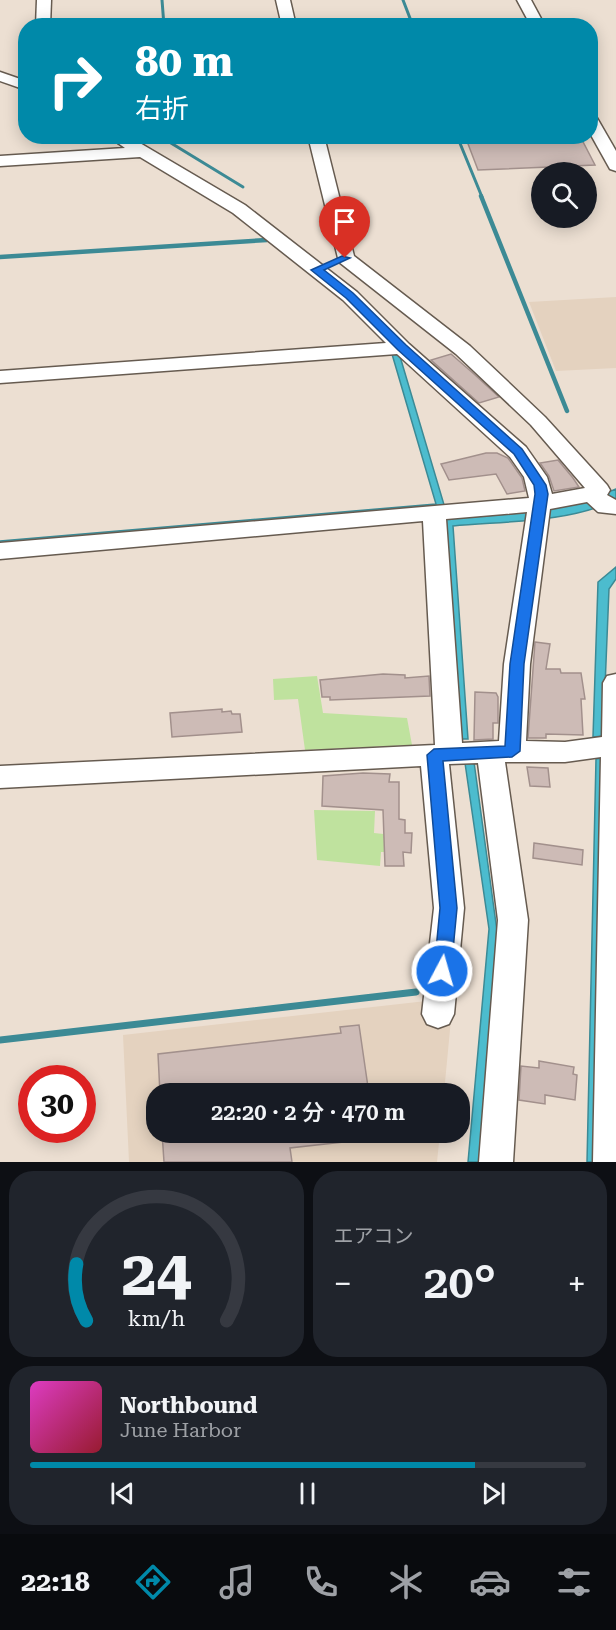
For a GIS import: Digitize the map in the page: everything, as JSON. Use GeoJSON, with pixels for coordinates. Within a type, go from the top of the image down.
{"type":"FeatureCollection","features":[{"type":"Feature","properties":{"kind":"street"},"geometry":{"type":"LineString","coordinates":[[43,18],[44,0]]}},
{"type":"Feature","properties":{"kind":"street"},"geometry":{"type":"LineString","coordinates":[[283,0],[287,18]]}},
{"type":"Feature","properties":{"kind":"street"},"geometry":{"type":"LineString","coordinates":[[524,0],[534,18]]}},
{"type":"Feature","properties":{"kind":"street"},"geometry":{"type":"LineString","coordinates":[[598,134],[616,166]]}},
{"type":"Feature","properties":{"kind":"street"},"geometry":{"type":"LineString","coordinates":[[130,144],[239,209],[350,296],[402,348],[518,452],[540,485],[517,664],[501,752],[513,920],[495,1162]]}},
{"type":"Feature","properties":{"kind":"street"},"geometry":{"type":"LineString","coordinates":[[0,550],[434,513],[538,511],[602,501],[599,490],[523,407],[429,322],[345,258],[318,144]]}},
{"type":"Feature","properties":{"kind":"street"},"geometry":{"type":"LineString","coordinates":[[0,161],[143,152]]}},
{"type":"Feature","properties":{"kind":"street"},"geometry":{"type":"LineString","coordinates":[[316,270],[345,258]]}},
{"type":"Feature","properties":{"kind":"street"},"geometry":{"type":"LineString","coordinates":[[0,377],[402,348]]}},
{"type":"Feature","properties":{"kind":"street"},"geometry":{"type":"LineString","coordinates":[[434,513],[449,908],[438,1014]]}},
{"type":"Feature","properties":{"kind":"street"},"geometry":{"type":"LineString","coordinates":[[610,1162],[616,683]]}},
{"type":"Feature","properties":{"kind":"street"},"geometry":{"type":"LineString","coordinates":[[0,777],[501,752],[565,752],[615,745]]}},
{"type":"Feature","properties":{"kind":"shaded area"},"geometry":{"type":"Polygon","coordinates":[[[616,297],[616,368],[556,371],[529,302],[616,297]]]}},
{"type":"Feature","properties":{"kind":"shaded area"},"geometry":{"type":"Polygon","coordinates":[[[453,998],[445,1083],[146,1083],[146,1143],[439,1143],[437,1162],[129,1162],[123,1035],[453,998]]]}},
{"type":"Feature","properties":{"kind":"green space"},"geometry":{"type":"Polygon","coordinates":[[[317,676],[323,713],[407,718],[412,745],[305,750],[298,699],[274,700],[273,679],[317,676]]]}},
{"type":"Feature","properties":{"kind":"green space"},"geometry":{"type":"Polygon","coordinates":[[[314,810],[375,811],[374,833],[393,835],[393,852],[381,852],[380,866],[317,860],[314,810]]]}},
{"type":"Feature","properties":{"kind":"water"},"geometry":{"type":"Polygon","coordinates":[[[399,353],[445,508],[0,545],[0,541],[436,504],[392,354],[399,353]]]}},
{"type":"Feature","properties":{"kind":"water"},"geometry":{"type":"Polygon","coordinates":[[[616,489],[616,500],[577,513],[536,520],[453,526],[468,739],[458,739],[444,519],[532,512],[575,504],[616,489]]]}},
{"type":"Feature","properties":{"kind":"water"},"geometry":{"type":"Polygon","coordinates":[[[616,567],[616,579],[609,589],[603,736],[593,737],[598,582],[616,567]]]}},
{"type":"Feature","properties":{"kind":"water"},"geometry":{"type":"Polygon","coordinates":[[[603,758],[596,1162],[587,1162],[596,759],[603,758]]]}},
{"type":"Feature","properties":{"kind":"water"},"geometry":{"type":"Polygon","coordinates":[[[474,762],[497,931],[479,1162],[468,1162],[489,929],[465,763],[474,762]]]}},
{"type":"Feature","properties":{"kind":"building"},"geometry":{"type":"Polygon","coordinates":[[[468,144],[584,144],[593,162],[531,162],[531,168],[478,170],[468,144]]]}},
{"type":"Feature","properties":{"kind":"building"},"geometry":{"type":"Polygon","coordinates":[[[451,354],[499,397],[479,403],[431,360],[451,354]]]}},
{"type":"Feature","properties":{"kind":"building"},"geometry":{"type":"Polygon","coordinates":[[[486,453],[497,453],[508,458],[522,478],[525,491],[507,494],[496,474],[449,480],[441,464],[486,453]]]}},
{"type":"Feature","properties":{"kind":"building"},"geometry":{"type":"Polygon","coordinates":[[[558,460],[579,487],[554,491],[549,476],[540,463],[558,460]]]}},
{"type":"Feature","properties":{"kind":"building"},"geometry":{"type":"Polygon","coordinates":[[[535,642],[550,644],[546,669],[560,669],[561,673],[581,673],[585,699],[581,699],[583,735],[546,734],[546,738],[528,738],[535,642]]]}},
{"type":"Feature","properties":{"kind":"building"},"geometry":{"type":"Polygon","coordinates":[[[383,674],[405,675],[405,678],[429,676],[430,696],[330,700],[330,697],[322,697],[320,680],[383,674]]]}},
{"type":"Feature","properties":{"kind":"building"},"geometry":{"type":"Polygon","coordinates":[[[475,692],[496,693],[498,697],[498,723],[493,723],[493,739],[474,740],[475,692]]]}},
{"type":"Feature","properties":{"kind":"building"},"geometry":{"type":"Polygon","coordinates":[[[222,709],[222,712],[231,711],[232,714],[240,714],[242,732],[172,737],[170,713],[222,709]]]}},
{"type":"Feature","properties":{"kind":"building"},"geometry":{"type":"Polygon","coordinates":[[[527,767],[548,768],[550,787],[530,786],[527,767]]]}},
{"type":"Feature","properties":{"kind":"building"},"geometry":{"type":"Polygon","coordinates":[[[363,773],[390,774],[389,782],[399,782],[399,819],[405,820],[405,833],[412,833],[411,853],[403,852],[404,866],[385,866],[383,810],[322,806],[323,776],[363,773]]]}},
{"type":"Feature","properties":{"kind":"building"},"geometry":{"type":"Polygon","coordinates":[[[534,843],[583,850],[582,865],[533,858],[534,843]]]}},
{"type":"Feature","properties":{"kind":"building"},"geometry":{"type":"Polygon","coordinates":[[[359,1025],[367,1083],[159,1083],[158,1054],[341,1033],[340,1027],[359,1025]]]}},
{"type":"Feature","properties":{"kind":"building"},"geometry":{"type":"Polygon","coordinates":[[[539,1061],[574,1067],[573,1074],[577,1075],[575,1100],[545,1095],[545,1104],[519,1100],[521,1066],[539,1068],[539,1061]]]}},
{"type":"Feature","properties":{"kind":"building"},"geometry":{"type":"Polygon","coordinates":[[[163,1143],[334,1143],[290,1148],[292,1162],[164,1162],[163,1143]]]}},
{"type":"Feature","properties":{"kind":"waterway"},"geometry":{"type":"LineString","coordinates":[[162,0],[163,18]]}},
{"type":"Feature","properties":{"kind":"waterway"},"geometry":{"type":"LineString","coordinates":[[403,0],[410,18]]}},
{"type":"Feature","properties":{"kind":"waterway"},"geometry":{"type":"LineString","coordinates":[[173,144],[243,187]]}},
{"type":"Feature","properties":{"kind":"waterway"},"geometry":{"type":"LineString","coordinates":[[460,144],[482,197]]}},
{"type":"Feature","properties":{"kind":"waterway"},"geometry":{"type":"LineString","coordinates":[[481,196],[567,411]]}},
{"type":"Feature","properties":{"kind":"waterway"},"geometry":{"type":"LineString","coordinates":[[0,257],[267,240]]}},
{"type":"Feature","properties":{"kind":"waterway"},"geometry":{"type":"LineString","coordinates":[[0,1040],[416,992]]}},
{"type":"Feature","properties":{"kind":"route"},"geometry":{"type":"LineString","coordinates":[[345,258],[316,270],[350,296],[402,348],[518,452],[540,485],[542,494],[517,664],[512,751],[434,755],[449,908],[442,971]]}}]}
